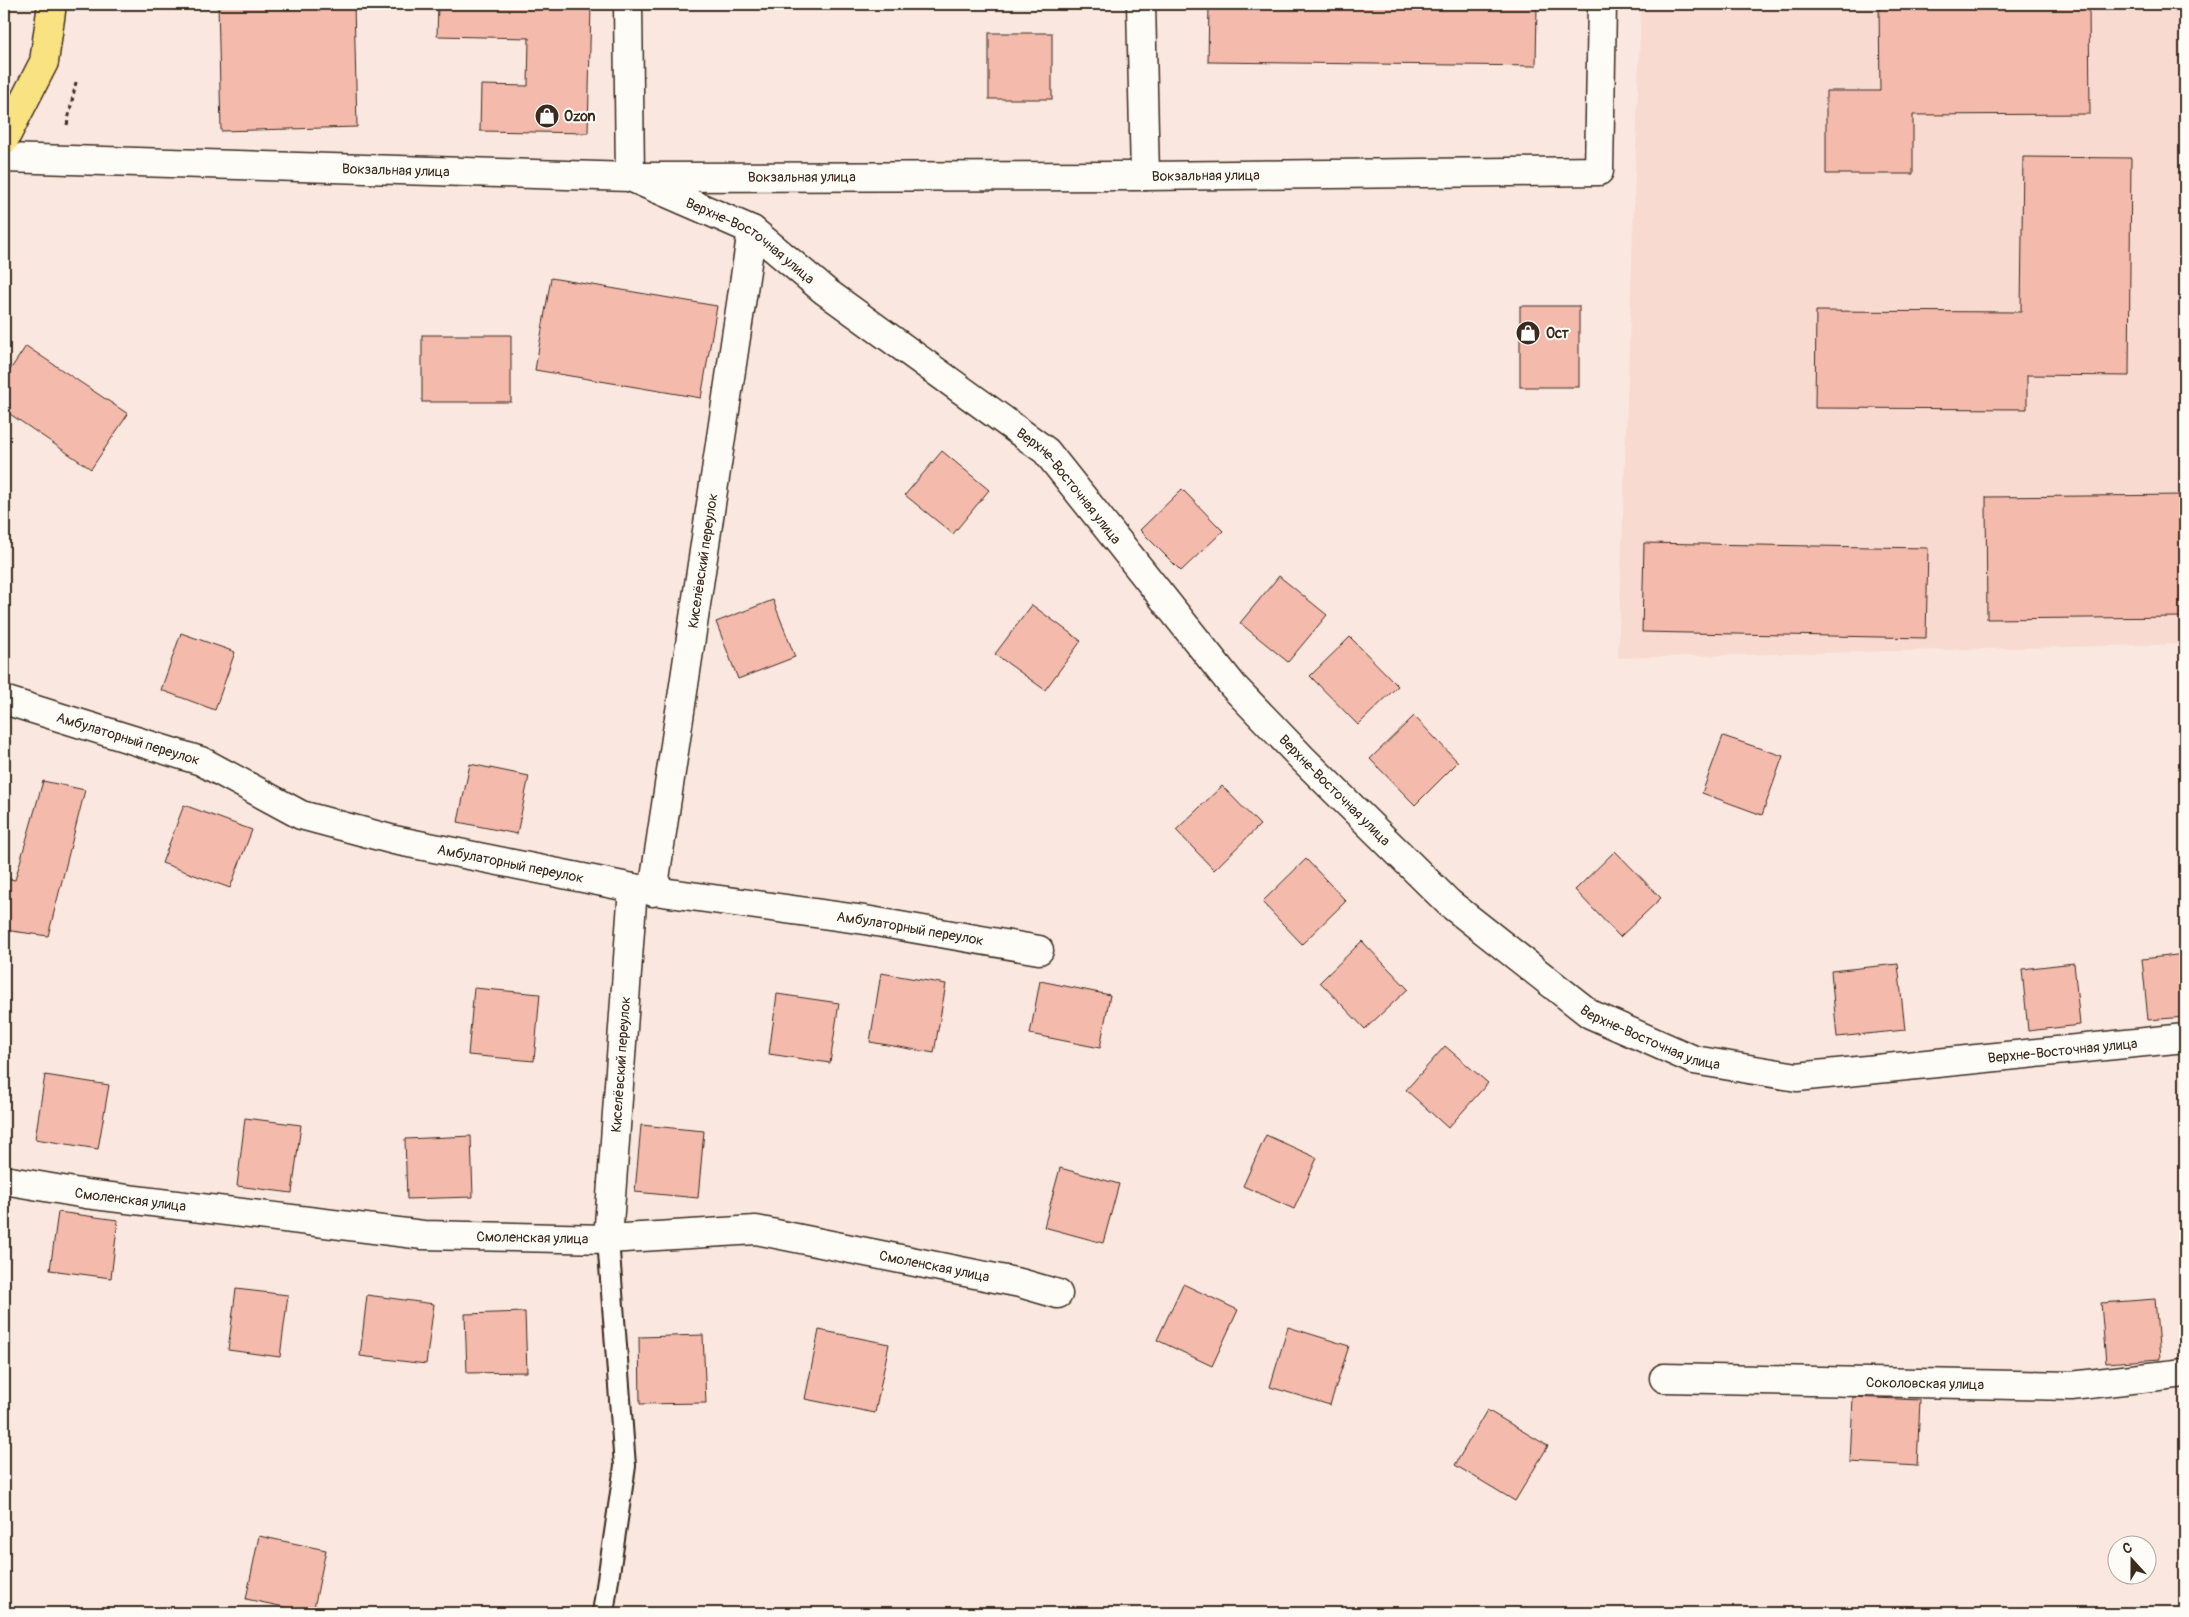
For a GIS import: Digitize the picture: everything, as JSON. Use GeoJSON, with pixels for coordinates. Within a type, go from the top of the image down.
{"type":"FeatureCollection","features":[{"type":"Feature","properties":{"kind":"main road"},"geometry":{"type":"LineString","coordinates":[[4,140],[44,62],[52,4]]}},
{"type":"Feature","properties":{"kind":"street"},"geometry":{"type":"LineString","coordinates":[[628,4],[630,177]]}},
{"type":"Feature","properties":{"kind":"street"},"geometry":{"type":"LineString","coordinates":[[1141,4],[1145,176]]}},
{"type":"Feature","properties":{"kind":"street","name":"Вокзальная улица"},"geometry":{"type":"LineString","coordinates":[[4,158],[630,177],[1145,176],[1599,171],[1602,4]]}},
{"type":"Feature","properties":{"kind":"street","name":"Верхне-Восточная улица"},"geometry":{"type":"LineString","coordinates":[[630,177],[752,230],[825,292],[1046,451],[1233,686],[1282,737],[1449,903],[1590,1014],[1694,1060],[1798,1077],[2185,1038]]}},
{"type":"Feature","properties":{"kind":"street","name":"Киселёвский переулок"},"geometry":{"type":"LineString","coordinates":[[608,1240],[643,890],[752,230]]}},
{"type":"Feature","properties":{"kind":"street","name":"Амбулаторный переулок"},"geometry":{"type":"LineString","coordinates":[[4,703],[201,762],[301,815],[394,840],[643,890],[865,920],[1039,950]]}},
{"type":"Feature","properties":{"kind":"street","name":"Смоленская улица"},"geometry":{"type":"LineString","coordinates":[[4,1180],[86,1194],[423,1235],[608,1240],[756,1230],[1020,1283],[1058,1294]]}},
{"type":"Feature","properties":{"kind":"street","name":"Соколовская улица"},"geometry":{"type":"LineString","coordinates":[[1664,1378],[2072,1386],[2185,1373]]}},
{"type":"Feature","properties":{"kind":"lane"},"geometry":{"type":"LineString","coordinates":[[603,1613],[625,1466],[608,1240]]}},
{"type":"Feature","properties":{"kind":"shaded area"},"geometry":{"type":"Polygon","coordinates":[[[1641,4],[2185,4],[2185,644],[1618,658],[1641,4]]]}},
{"type":"Feature","properties":{"kind":"building"},"geometry":{"type":"Polygon","coordinates":[[[218,4],[354,4],[357,127],[221,131],[218,4]]]}},
{"type":"Feature","properties":{"kind":"building"},"geometry":{"type":"Polygon","coordinates":[[[438,4],[591,4],[588,133],[480,131],[481,85],[528,86],[529,38],[437,36],[438,4]]]}},
{"type":"Feature","properties":{"kind":"building"},"geometry":{"type":"Polygon","coordinates":[[[1209,4],[1537,4],[1536,66],[1208,62],[1209,4]]]}},
{"type":"Feature","properties":{"kind":"building"},"geometry":{"type":"Polygon","coordinates":[[[1879,4],[2089,4],[2090,114],[1913,115],[1913,174],[1826,174],[1826,91],[1880,91],[1879,4]]]}},
{"type":"Feature","properties":{"kind":"building"},"geometry":{"type":"Polygon","coordinates":[[[989,33],[1052,33],[1052,99],[989,99],[989,33]]]}},
{"type":"Feature","properties":{"kind":"building"},"geometry":{"type":"Polygon","coordinates":[[[2023,157],[2131,158],[2129,376],[2027,375],[2027,409],[1815,408],[1816,311],[2021,312],[2023,157]]]}},
{"type":"Feature","properties":{"kind":"building"},"geometry":{"type":"Polygon","coordinates":[[[551,278],[717,306],[701,398],[535,370],[551,278]]]}},
{"type":"Feature","properties":{"kind":"building"},"geometry":{"type":"Polygon","coordinates":[[[1520,306],[1579,306],[1579,387],[1520,387],[1520,306]]]}},
{"type":"Feature","properties":{"kind":"building"},"geometry":{"type":"Polygon","coordinates":[[[422,335],[511,335],[511,402],[422,402],[422,335]]]}},
{"type":"Feature","properties":{"kind":"building"},"geometry":{"type":"Polygon","coordinates":[[[26,346],[128,414],[91,469],[4,410],[4,379],[26,346]]]}},
{"type":"Feature","properties":{"kind":"building"},"geometry":{"type":"Polygon","coordinates":[[[942,451],[989,490],[953,534],[905,495],[942,451]]]}},
{"type":"Feature","properties":{"kind":"building"},"geometry":{"type":"Polygon","coordinates":[[[1182,489],[1223,531],[1181,571],[1140,530],[1182,489]]]}},
{"type":"Feature","properties":{"kind":"building"},"geometry":{"type":"Polygon","coordinates":[[[2185,495],[2185,617],[1987,619],[1986,497],[2185,495]]]}},
{"type":"Feature","properties":{"kind":"building"},"geometry":{"type":"Polygon","coordinates":[[[1644,543],[1928,548],[1926,638],[1642,632],[1644,543]]]}},
{"type":"Feature","properties":{"kind":"building"},"geometry":{"type":"Polygon","coordinates":[[[1279,576],[1327,615],[1288,662],[1240,623],[1279,576]]]}},
{"type":"Feature","properties":{"kind":"building"},"geometry":{"type":"Polygon","coordinates":[[[773,600],[795,657],[738,679],[716,622],[773,600]]]}},
{"type":"Feature","properties":{"kind":"building"},"geometry":{"type":"Polygon","coordinates":[[[1032,605],[1081,641],[1045,690],[995,654],[1032,605]]]}},
{"type":"Feature","properties":{"kind":"building"},"geometry":{"type":"Polygon","coordinates":[[[181,633],[235,652],[215,710],[161,690],[181,633]]]}},
{"type":"Feature","properties":{"kind":"building"},"geometry":{"type":"Polygon","coordinates":[[[1350,637],[1398,686],[1358,725],[1310,676],[1350,637]]]}},
{"type":"Feature","properties":{"kind":"building"},"geometry":{"type":"Polygon","coordinates":[[[1414,716],[1458,762],[1415,805],[1370,759],[1414,716]]]}},
{"type":"Feature","properties":{"kind":"building"},"geometry":{"type":"Polygon","coordinates":[[[1723,736],[1783,756],[1762,815],[1702,793],[1723,736]]]}},
{"type":"Feature","properties":{"kind":"building"},"geometry":{"type":"Polygon","coordinates":[[[470,764],[529,776],[517,834],[458,822],[470,764]]]}},
{"type":"Feature","properties":{"kind":"building"},"geometry":{"type":"Polygon","coordinates":[[[43,781],[85,790],[48,936],[4,930],[4,878],[15,880],[43,781]]]}},
{"type":"Feature","properties":{"kind":"building"},"geometry":{"type":"Polygon","coordinates":[[[1222,786],[1260,825],[1214,870],[1176,830],[1222,786]]]}},
{"type":"Feature","properties":{"kind":"building"},"geometry":{"type":"Polygon","coordinates":[[[184,805],[252,830],[230,888],[162,863],[184,805]]]}},
{"type":"Feature","properties":{"kind":"building"},"geometry":{"type":"Polygon","coordinates":[[[1615,851],[1661,898],[1620,937],[1575,890],[1615,851]]]}},
{"type":"Feature","properties":{"kind":"building"},"geometry":{"type":"Polygon","coordinates":[[[1306,859],[1346,901],[1302,944],[1262,902],[1306,859]]]}},
{"type":"Feature","properties":{"kind":"building"},"geometry":{"type":"Polygon","coordinates":[[[1362,941],[1408,989],[1365,1029],[1320,982],[1362,941]]]}},
{"type":"Feature","properties":{"kind":"building"},"geometry":{"type":"Polygon","coordinates":[[[2185,954],[2185,1017],[2148,1020],[2142,959],[2185,954]]]}},
{"type":"Feature","properties":{"kind":"building"},"geometry":{"type":"Polygon","coordinates":[[[2074,963],[2080,1025],[2028,1031],[2022,969],[2074,963]]]}},
{"type":"Feature","properties":{"kind":"building"},"geometry":{"type":"Polygon","coordinates":[[[1898,964],[1905,1030],[1837,1037],[1831,971],[1898,964]]]}},
{"type":"Feature","properties":{"kind":"building"},"geometry":{"type":"Polygon","coordinates":[[[881,973],[946,984],[934,1053],[870,1042],[881,973]]]}},
{"type":"Feature","properties":{"kind":"building"},"geometry":{"type":"Polygon","coordinates":[[[1040,981],[1110,995],[1100,1048],[1030,1034],[1040,981]]]}},
{"type":"Feature","properties":{"kind":"building"},"geometry":{"type":"Polygon","coordinates":[[[474,988],[540,994],[534,1061],[468,1055],[474,988]]]}},
{"type":"Feature","properties":{"kind":"building"},"geometry":{"type":"Polygon","coordinates":[[[777,994],[839,1003],[830,1063],[769,1054],[777,994]]]}},
{"type":"Feature","properties":{"kind":"building"},"geometry":{"type":"Polygon","coordinates":[[[1445,1046],[1488,1083],[1448,1128],[1406,1090],[1445,1046]]]}},
{"type":"Feature","properties":{"kind":"building"},"geometry":{"type":"Polygon","coordinates":[[[45,1075],[109,1085],[98,1149],[35,1139],[45,1075]]]}},
{"type":"Feature","properties":{"kind":"building"},"geometry":{"type":"Polygon","coordinates":[[[245,1118],[301,1125],[292,1193],[237,1186],[245,1118]]]}},
{"type":"Feature","properties":{"kind":"building"},"geometry":{"type":"Polygon","coordinates":[[[641,1125],[704,1131],[698,1198],[635,1192],[641,1125]]]}},
{"type":"Feature","properties":{"kind":"building"},"geometry":{"type":"Polygon","coordinates":[[[1266,1135],[1317,1158],[1294,1209],[1243,1186],[1266,1135]]]}},
{"type":"Feature","properties":{"kind":"building"},"geometry":{"type":"Polygon","coordinates":[[[471,1136],[473,1197],[407,1199],[405,1139],[471,1136]]]}},
{"type":"Feature","properties":{"kind":"building"},"geometry":{"type":"Polygon","coordinates":[[[2183,1143],[2185,1143],[2185,1167],[2183,1143]]]}},
{"type":"Feature","properties":{"kind":"building"},"geometry":{"type":"Polygon","coordinates":[[[1060,1168],[1119,1184],[1103,1243],[1044,1227],[1060,1168]]]}},
{"type":"Feature","properties":{"kind":"building"},"geometry":{"type":"Polygon","coordinates":[[[58,1212],[118,1220],[111,1278],[50,1270],[58,1212]]]}},
{"type":"Feature","properties":{"kind":"building"},"geometry":{"type":"Polygon","coordinates":[[[1183,1284],[1238,1310],[1212,1366],[1157,1340],[1183,1284]]]}},
{"type":"Feature","properties":{"kind":"building"},"geometry":{"type":"Polygon","coordinates":[[[236,1289],[288,1295],[280,1357],[228,1350],[236,1289]]]}},
{"type":"Feature","properties":{"kind":"building"},"geometry":{"type":"Polygon","coordinates":[[[367,1295],[434,1304],[426,1364],[360,1356],[367,1295]]]}},
{"type":"Feature","properties":{"kind":"building"},"geometry":{"type":"Polygon","coordinates":[[[2155,1299],[2160,1359],[2106,1363],[2101,1303],[2155,1299]]]}},
{"type":"Feature","properties":{"kind":"building"},"geometry":{"type":"Polygon","coordinates":[[[525,1312],[527,1372],[467,1373],[465,1314],[525,1312]]]}},
{"type":"Feature","properties":{"kind":"building"},"geometry":{"type":"Polygon","coordinates":[[[1288,1327],[1349,1346],[1330,1405],[1270,1387],[1288,1327]]]}},
{"type":"Feature","properties":{"kind":"building"},"geometry":{"type":"Polygon","coordinates":[[[819,1330],[889,1344],[875,1413],[805,1399],[819,1330]]]}},
{"type":"Feature","properties":{"kind":"building"},"geometry":{"type":"Polygon","coordinates":[[[703,1335],[706,1403],[640,1404],[639,1337],[703,1335]]]}},
{"type":"Feature","properties":{"kind":"building"},"geometry":{"type":"Polygon","coordinates":[[[1853,1397],[1920,1400],[1917,1466],[1850,1462],[1853,1397]]]}},
{"type":"Feature","properties":{"kind":"building"},"geometry":{"type":"Polygon","coordinates":[[[1487,1410],[1548,1446],[1515,1501],[1455,1465],[1487,1410]]]}},
{"type":"Feature","properties":{"kind":"building"},"geometry":{"type":"Polygon","coordinates":[[[259,1536],[326,1550],[313,1613],[246,1599],[259,1536]]]}},
{"type":"Feature","properties":{"kind":"place","name":"Ozon"},"geometry":{"type":"Point","coordinates":[547,116]}},
{"type":"Feature","properties":{"kind":"place","name":"Ост"},"geometry":{"type":"Point","coordinates":[1528,333]}}]}
